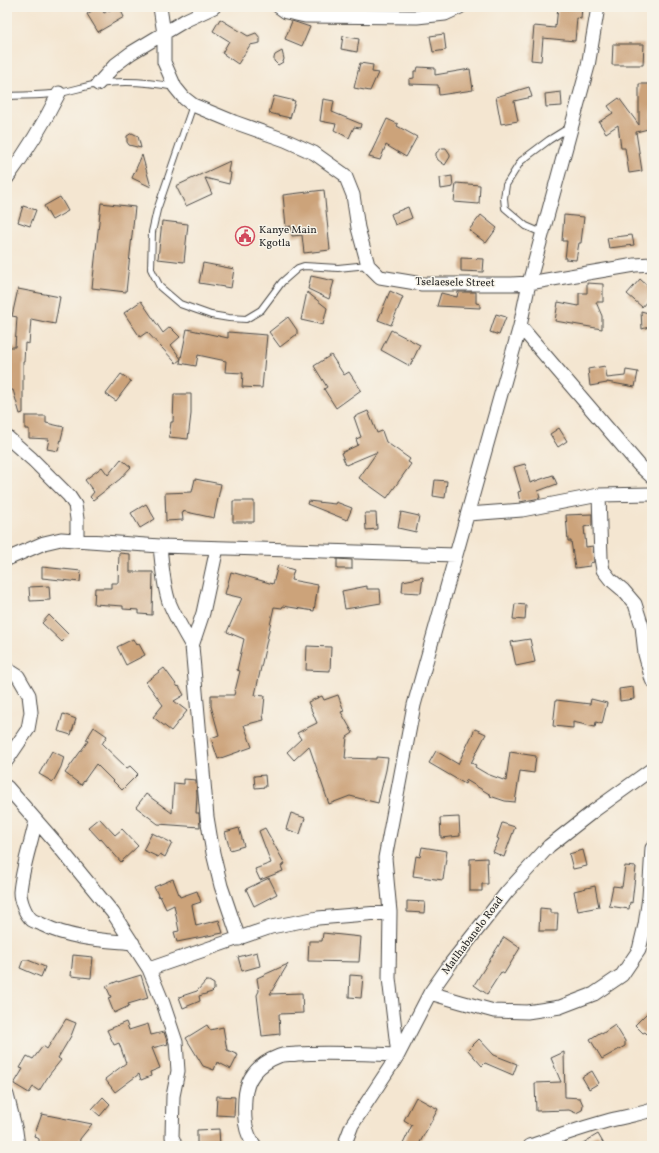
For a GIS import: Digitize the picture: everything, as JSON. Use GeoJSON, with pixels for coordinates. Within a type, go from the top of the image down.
{"type":"FeatureCollection","features":[{"type":"Feature","properties":{"kind":"street"},"geometry":{"type":"LineString","coordinates":[[160,7],[164,34],[164,62],[175,86],[184,98],[193,105],[234,122],[285,140],[314,153],[345,175],[353,195],[358,228],[368,265]]}},
{"type":"Feature","properties":{"kind":"street"},"geometry":{"type":"LineString","coordinates":[[98,84],[115,66],[131,53],[186,20],[214,7]]}},
{"type":"Feature","properties":{"kind":"street"},"geometry":{"type":"LineString","coordinates":[[279,7],[286,12],[305,16],[417,17],[445,14],[460,7]]}},
{"type":"Feature","properties":{"kind":"street"},"geometry":{"type":"LineString","coordinates":[[255,1146],[249,1139],[245,1124],[245,1094],[250,1078],[262,1064],[280,1056],[309,1053],[398,1055],[389,978],[390,912],[385,858],[414,705],[520,326],[528,283],[588,66],[598,7]]}},
{"type":"Feature","properties":{"kind":"street"},"geometry":{"type":"LineString","coordinates":[[7,178],[21,159],[59,93]]}},
{"type":"Feature","properties":{"kind":"street","name":"Tselaesele Street"},"geometry":{"type":"LineString","coordinates":[[368,265],[380,277],[422,284],[512,284],[528,283],[635,265],[652,264]]}},
{"type":"Feature","properties":{"kind":"street"},"geometry":{"type":"LineString","coordinates":[[520,326],[639,465],[652,477]]}},
{"type":"Feature","properties":{"kind":"street"},"geometry":{"type":"LineString","coordinates":[[7,437],[32,458],[72,500],[75,505],[78,539]]}},
{"type":"Feature","properties":{"kind":"street"},"geometry":{"type":"LineString","coordinates":[[468,514],[522,510],[599,495],[652,494]]}},
{"type":"Feature","properties":{"kind":"street"},"geometry":{"type":"LineString","coordinates":[[599,495],[600,546],[603,570],[635,604],[642,626],[645,654],[652,680]]}},
{"type":"Feature","properties":{"kind":"street"},"geometry":{"type":"LineString","coordinates":[[7,559],[44,543],[61,539],[160,546],[456,555]]}},
{"type":"Feature","properties":{"kind":"street"},"geometry":{"type":"LineString","coordinates":[[160,546],[163,572],[169,601],[180,626],[192,646]]}},
{"type":"Feature","properties":{"kind":"street"},"geometry":{"type":"LineString","coordinates":[[217,548],[203,613],[192,646],[207,817],[213,853],[221,886],[239,938]]}},
{"type":"Feature","properties":{"kind":"street"},"geometry":{"type":"LineString","coordinates":[[7,669],[18,676],[29,694],[31,712],[28,729],[7,760]]}},
{"type":"Feature","properties":{"kind":"street","name":"Matlhabanelo Road"},"geometry":{"type":"LineString","coordinates":[[344,1146],[352,1124],[398,1055],[430,993],[451,963],[502,898],[549,846],[595,810],[652,769]]}},
{"type":"Feature","properties":{"kind":"street"},"geometry":{"type":"LineString","coordinates":[[7,787],[113,913],[149,969],[163,1003],[176,1042],[178,1071],[173,1096],[172,1137],[176,1146]]}},
{"type":"Feature","properties":{"kind":"street"},"geometry":{"type":"LineString","coordinates":[[36,820],[24,869],[20,894],[25,911],[32,920],[68,934],[133,943]]}},
{"type":"Feature","properties":{"kind":"street"},"geometry":{"type":"LineString","coordinates":[[430,993],[494,1011],[527,1012],[560,1007],[594,994],[622,975],[639,950],[645,925],[649,897],[652,848]]}},
{"type":"Feature","properties":{"kind":"street"},"geometry":{"type":"LineString","coordinates":[[149,969],[271,927],[318,918],[390,912]]}},
{"type":"Feature","properties":{"kind":"street"},"geometry":{"type":"LineString","coordinates":[[7,1096],[18,1146]]}},
{"type":"Feature","properties":{"kind":"street"},"geometry":{"type":"LineString","coordinates":[[530,1146],[609,1120],[633,1116],[652,1110]]}},
{"type":"Feature","properties":{"kind":"lane"},"geometry":{"type":"LineString","coordinates":[[7,96],[59,93],[98,84],[124,82],[150,82],[175,86]]}},
{"type":"Feature","properties":{"kind":"lane"},"geometry":{"type":"LineString","coordinates":[[193,105],[157,210],[152,232],[151,269],[160,287],[180,304],[211,315],[246,319],[261,310],[282,282],[298,268],[304,266],[338,268],[368,265]]}},
{"type":"Feature","properties":{"kind":"lane"},"geometry":{"type":"LineString","coordinates":[[542,233],[526,226],[505,208],[504,198],[506,185],[521,161],[571,126]]}},
{"type":"Feature","properties":{"kind":"building"},"geometry":{"type":"Polygon","coordinates":[[[100,7],[104,13],[119,7],[124,17],[98,32],[87,14],[100,7]]]}},
{"type":"Feature","properties":{"kind":"building"},"geometry":{"type":"Polygon","coordinates":[[[558,7],[582,7],[581,19],[577,18],[575,41],[543,38],[541,61],[531,60],[534,26],[555,28],[558,7]]]}},
{"type":"Feature","properties":{"kind":"building"},"geometry":{"type":"Polygon","coordinates":[[[220,19],[248,36],[256,33],[260,38],[260,43],[250,45],[238,64],[222,53],[229,41],[213,31],[220,19]]]}},
{"type":"Feature","properties":{"kind":"building"},"geometry":{"type":"Polygon","coordinates":[[[292,21],[310,27],[302,46],[285,39],[292,21]]]}},
{"type":"Feature","properties":{"kind":"building"},"geometry":{"type":"Polygon","coordinates":[[[444,34],[446,50],[433,52],[430,36],[444,34]]]}},
{"type":"Feature","properties":{"kind":"building"},"geometry":{"type":"Polygon","coordinates":[[[343,36],[359,39],[357,52],[341,49],[343,36]]]}},
{"type":"Feature","properties":{"kind":"building"},"geometry":{"type":"Polygon","coordinates":[[[613,44],[644,44],[643,65],[612,65],[613,44]]]}},
{"type":"Feature","properties":{"kind":"building"},"geometry":{"type":"Polygon","coordinates":[[[282,51],[284,59],[283,62],[278,65],[274,61],[274,58],[275,55],[282,51]]]}},
{"type":"Feature","properties":{"kind":"building"},"geometry":{"type":"Polygon","coordinates":[[[360,63],[373,65],[372,72],[378,73],[370,91],[354,88],[360,63]]]}},
{"type":"Feature","properties":{"kind":"building"},"geometry":{"type":"Polygon","coordinates":[[[418,67],[435,68],[435,75],[470,69],[473,90],[439,95],[438,85],[409,84],[409,79],[414,78],[414,71],[417,71],[418,67]]]}},
{"type":"Feature","properties":{"kind":"building"},"geometry":{"type":"Polygon","coordinates":[[[639,84],[652,84],[652,128],[636,132],[642,171],[629,173],[625,148],[621,148],[618,125],[606,133],[599,122],[613,113],[608,106],[619,98],[639,125],[639,84]]]}},
{"type":"Feature","properties":{"kind":"building"},"geometry":{"type":"Polygon","coordinates":[[[529,87],[532,97],[514,101],[518,121],[501,124],[496,97],[529,87]]]}},
{"type":"Feature","properties":{"kind":"building"},"geometry":{"type":"Polygon","coordinates":[[[561,92],[562,106],[546,107],[545,94],[561,92]]]}},
{"type":"Feature","properties":{"kind":"building"},"geometry":{"type":"Polygon","coordinates":[[[274,96],[295,101],[290,118],[269,113],[274,96]]]}},
{"type":"Feature","properties":{"kind":"building"},"geometry":{"type":"Polygon","coordinates":[[[323,99],[334,101],[332,112],[361,124],[360,128],[354,127],[349,138],[334,130],[336,124],[320,121],[323,99]]]}},
{"type":"Feature","properties":{"kind":"building"},"geometry":{"type":"Polygon","coordinates":[[[387,119],[398,124],[397,126],[417,137],[406,157],[386,145],[380,160],[369,157],[387,119]]]}},
{"type":"Feature","properties":{"kind":"building"},"geometry":{"type":"Polygon","coordinates":[[[132,133],[138,136],[141,148],[129,145],[127,142],[127,136],[132,133]]]}},
{"type":"Feature","properties":{"kind":"building"},"geometry":{"type":"Polygon","coordinates":[[[442,148],[446,148],[450,154],[450,157],[445,165],[438,160],[436,156],[436,153],[442,148]]]}},
{"type":"Feature","properties":{"kind":"building"},"geometry":{"type":"Polygon","coordinates":[[[142,155],[151,187],[132,178],[142,155]]]}},
{"type":"Feature","properties":{"kind":"building"},"geometry":{"type":"Polygon","coordinates":[[[230,161],[228,172],[231,173],[229,184],[205,178],[212,194],[186,206],[176,186],[230,161]]]}},
{"type":"Feature","properties":{"kind":"building"},"geometry":{"type":"Polygon","coordinates":[[[452,176],[453,187],[441,189],[440,178],[452,176]]]}},
{"type":"Feature","properties":{"kind":"building"},"geometry":{"type":"Polygon","coordinates":[[[456,183],[480,185],[479,204],[454,202],[456,183]]]}},
{"type":"Feature","properties":{"kind":"building"},"geometry":{"type":"Polygon","coordinates":[[[324,190],[330,250],[304,253],[302,235],[292,236],[291,226],[286,227],[283,195],[324,190]]]}},
{"type":"Feature","properties":{"kind":"building"},"geometry":{"type":"Polygon","coordinates":[[[60,197],[68,211],[52,220],[44,206],[60,197]]]}},
{"type":"Feature","properties":{"kind":"building"},"geometry":{"type":"Polygon","coordinates":[[[101,203],[135,207],[126,292],[92,288],[101,203]]]}},
{"type":"Feature","properties":{"kind":"building"},"geometry":{"type":"Polygon","coordinates":[[[23,206],[36,210],[30,226],[18,222],[23,206]]]}},
{"type":"Feature","properties":{"kind":"building"},"geometry":{"type":"Polygon","coordinates":[[[408,207],[412,218],[395,225],[391,214],[408,207]]]}},
{"type":"Feature","properties":{"kind":"building"},"geometry":{"type":"Polygon","coordinates":[[[481,215],[497,228],[486,243],[469,230],[481,215]]]}},
{"type":"Feature","properties":{"kind":"building"},"geometry":{"type":"Polygon","coordinates":[[[564,215],[584,217],[581,243],[579,243],[576,260],[565,259],[567,241],[562,241],[564,215]]]}},
{"type":"Feature","properties":{"kind":"building"},"geometry":{"type":"Polygon","coordinates":[[[162,221],[188,224],[184,262],[158,259],[162,221]]]}},
{"type":"Feature","properties":{"kind":"building"},"geometry":{"type":"Polygon","coordinates":[[[632,235],[634,245],[609,248],[607,238],[632,235]]]}},
{"type":"Feature","properties":{"kind":"building"},"geometry":{"type":"Polygon","coordinates":[[[461,258],[484,259],[483,272],[461,271],[461,258]]]}},
{"type":"Feature","properties":{"kind":"building"},"geometry":{"type":"Polygon","coordinates":[[[203,263],[234,269],[231,288],[199,283],[203,263]]]}},
{"type":"Feature","properties":{"kind":"building"},"geometry":{"type":"Polygon","coordinates":[[[311,276],[334,281],[329,299],[308,289],[311,276]]]}},
{"type":"Feature","properties":{"kind":"building"},"geometry":{"type":"Polygon","coordinates":[[[640,279],[652,290],[652,295],[642,307],[627,294],[640,279]]]}},
{"type":"Feature","properties":{"kind":"building"},"geometry":{"type":"Polygon","coordinates":[[[587,283],[603,284],[603,302],[596,302],[602,316],[602,329],[555,321],[558,302],[579,306],[579,293],[587,293],[587,283]]]}},
{"type":"Feature","properties":{"kind":"building"},"geometry":{"type":"Polygon","coordinates":[[[18,289],[60,297],[55,324],[31,319],[29,344],[25,343],[23,362],[23,413],[20,414],[13,390],[7,390],[7,347],[15,347],[17,317],[12,316],[18,289]]]}},
{"type":"Feature","properties":{"kind":"building"},"geometry":{"type":"Polygon","coordinates":[[[390,291],[403,297],[391,325],[378,320],[390,291]]]}},
{"type":"Feature","properties":{"kind":"building"},"geometry":{"type":"Polygon","coordinates":[[[307,292],[327,308],[323,325],[301,320],[307,292]]]}},
{"type":"Feature","properties":{"kind":"building"},"geometry":{"type":"Polygon","coordinates":[[[458,292],[476,292],[476,303],[480,304],[480,308],[437,306],[441,293],[457,297],[458,292]]]}},
{"type":"Feature","properties":{"kind":"building"},"geometry":{"type":"Polygon","coordinates":[[[141,301],[163,333],[170,327],[180,337],[171,345],[181,359],[176,363],[147,332],[140,337],[124,313],[141,301]]]}},
{"type":"Feature","properties":{"kind":"building"},"geometry":{"type":"Polygon","coordinates":[[[641,311],[652,314],[652,326],[642,329],[641,311]]]}},
{"type":"Feature","properties":{"kind":"building"},"geometry":{"type":"Polygon","coordinates":[[[496,314],[506,317],[499,335],[490,332],[496,314]]]}},
{"type":"Feature","properties":{"kind":"building"},"geometry":{"type":"Polygon","coordinates":[[[288,317],[297,330],[297,334],[280,347],[269,332],[288,317]]]}},
{"type":"Feature","properties":{"kind":"building"},"geometry":{"type":"Polygon","coordinates":[[[187,329],[228,338],[228,332],[267,335],[262,388],[242,387],[243,373],[225,372],[226,361],[198,355],[196,366],[180,363],[187,329]]]}},
{"type":"Feature","properties":{"kind":"building"},"geometry":{"type":"Polygon","coordinates":[[[391,330],[420,345],[410,366],[381,350],[391,330]]]}},
{"type":"Feature","properties":{"kind":"building"},"geometry":{"type":"Polygon","coordinates":[[[331,355],[344,375],[349,372],[361,390],[336,408],[324,389],[327,387],[314,366],[331,355]]]}},
{"type":"Feature","properties":{"kind":"building"},"geometry":{"type":"Polygon","coordinates":[[[605,366],[607,378],[625,376],[626,370],[638,372],[635,387],[607,382],[590,386],[588,369],[605,366]]]}},
{"type":"Feature","properties":{"kind":"building"},"geometry":{"type":"Polygon","coordinates":[[[121,374],[131,381],[116,401],[106,394],[121,374]]]}},
{"type":"Feature","properties":{"kind":"building"},"geometry":{"type":"Polygon","coordinates":[[[174,394],[191,394],[191,414],[188,439],[169,437],[171,422],[173,422],[174,394]]]}},
{"type":"Feature","properties":{"kind":"building"},"geometry":{"type":"Polygon","coordinates":[[[368,411],[377,433],[382,431],[386,442],[410,459],[408,462],[411,464],[387,498],[359,478],[377,452],[346,465],[341,453],[358,445],[356,439],[361,437],[354,417],[368,411]]]}},
{"type":"Feature","properties":{"kind":"building"},"geometry":{"type":"Polygon","coordinates":[[[25,416],[46,416],[46,423],[64,427],[58,451],[47,449],[49,439],[29,438],[29,429],[25,429],[25,416]]]}},
{"type":"Feature","properties":{"kind":"building"},"geometry":{"type":"Polygon","coordinates":[[[559,428],[567,441],[558,447],[550,434],[559,428]]]}},
{"type":"Feature","properties":{"kind":"building"},"geometry":{"type":"Polygon","coordinates":[[[121,459],[131,467],[120,479],[93,500],[90,497],[94,492],[85,480],[102,467],[108,475],[121,459]]]}},
{"type":"Feature","properties":{"kind":"building"},"geometry":{"type":"Polygon","coordinates":[[[525,464],[530,483],[553,475],[557,484],[538,491],[540,498],[520,502],[518,492],[521,491],[514,467],[525,464]]]}},
{"type":"Feature","properties":{"kind":"building"},"geometry":{"type":"Polygon","coordinates":[[[195,479],[221,484],[214,518],[182,511],[183,520],[166,521],[165,493],[192,492],[195,479]]]}},
{"type":"Feature","properties":{"kind":"building"},"geometry":{"type":"Polygon","coordinates":[[[435,480],[447,481],[445,498],[433,496],[435,480]]]}},
{"type":"Feature","properties":{"kind":"building"},"geometry":{"type":"Polygon","coordinates":[[[233,501],[254,501],[254,522],[233,522],[233,501]]]}},
{"type":"Feature","properties":{"kind":"building"},"geometry":{"type":"Polygon","coordinates":[[[308,501],[335,504],[336,502],[352,508],[347,520],[307,504],[308,501]]]}},
{"type":"Feature","properties":{"kind":"building"},"geometry":{"type":"Polygon","coordinates":[[[146,504],[155,519],[140,528],[131,513],[146,504]]]}},
{"type":"Feature","properties":{"kind":"building"},"geometry":{"type":"Polygon","coordinates":[[[401,512],[419,516],[416,532],[398,528],[401,512]]]}},
{"type":"Feature","properties":{"kind":"building"},"geometry":{"type":"Polygon","coordinates":[[[365,513],[376,513],[377,529],[366,530],[365,513]]]}},
{"type":"Feature","properties":{"kind":"building"},"geometry":{"type":"Polygon","coordinates":[[[592,514],[592,525],[584,527],[586,547],[593,546],[594,562],[590,563],[590,566],[575,568],[571,541],[568,541],[566,515],[592,514]]]}},
{"type":"Feature","properties":{"kind":"building"},"geometry":{"type":"Polygon","coordinates":[[[119,553],[130,554],[130,572],[153,572],[152,615],[139,614],[139,610],[123,609],[123,606],[94,604],[95,588],[111,588],[111,583],[118,583],[119,553]]]}},
{"type":"Feature","properties":{"kind":"building"},"geometry":{"type":"Polygon","coordinates":[[[337,559],[352,560],[352,569],[337,569],[337,559]]]}},
{"type":"Feature","properties":{"kind":"building"},"geometry":{"type":"Polygon","coordinates":[[[278,565],[294,570],[291,580],[318,585],[314,611],[283,606],[282,608],[274,607],[255,695],[265,696],[263,715],[264,720],[244,725],[252,747],[218,759],[211,738],[219,735],[211,706],[211,695],[234,695],[240,671],[237,670],[244,639],[227,632],[242,598],[225,594],[231,572],[273,584],[278,565]]]}},
{"type":"Feature","properties":{"kind":"building"},"geometry":{"type":"Polygon","coordinates":[[[42,567],[81,571],[80,582],[42,578],[42,567]]]}},
{"type":"Feature","properties":{"kind":"building"},"geometry":{"type":"Polygon","coordinates":[[[423,577],[421,593],[402,592],[403,581],[423,577]]]}},
{"type":"Feature","properties":{"kind":"building"},"geometry":{"type":"Polygon","coordinates":[[[49,586],[50,600],[30,601],[29,587],[49,586]]]}},
{"type":"Feature","properties":{"kind":"building"},"geometry":{"type":"Polygon","coordinates":[[[367,586],[367,589],[380,589],[381,603],[345,609],[342,591],[367,586]]]}},
{"type":"Feature","properties":{"kind":"building"},"geometry":{"type":"Polygon","coordinates":[[[515,604],[526,605],[525,620],[513,619],[515,604]]]}},
{"type":"Feature","properties":{"kind":"building"},"geometry":{"type":"Polygon","coordinates":[[[49,615],[69,635],[62,642],[42,623],[49,615]]]}},
{"type":"Feature","properties":{"kind":"building"},"geometry":{"type":"Polygon","coordinates":[[[133,639],[136,645],[139,644],[145,655],[126,665],[117,647],[133,639]]]}},
{"type":"Feature","properties":{"kind":"building"},"geometry":{"type":"Polygon","coordinates":[[[530,639],[535,662],[516,666],[511,642],[530,639]]]}},
{"type":"Feature","properties":{"kind":"building"},"geometry":{"type":"Polygon","coordinates":[[[307,646],[331,647],[330,671],[306,670],[307,646]]]}},
{"type":"Feature","properties":{"kind":"building"},"geometry":{"type":"Polygon","coordinates":[[[164,668],[178,687],[179,686],[184,695],[174,701],[187,711],[171,731],[153,717],[163,705],[146,682],[164,668]]]}},
{"type":"Feature","properties":{"kind":"building"},"geometry":{"type":"Polygon","coordinates":[[[633,687],[634,699],[620,701],[619,689],[633,687]]]}},
{"type":"Feature","properties":{"kind":"building"},"geometry":{"type":"Polygon","coordinates":[[[338,695],[344,711],[341,712],[353,733],[347,737],[345,758],[388,758],[378,803],[350,796],[329,804],[309,746],[294,760],[287,752],[301,739],[297,733],[317,723],[308,702],[322,696],[324,700],[338,695]]]}},
{"type":"Feature","properties":{"kind":"building"},"geometry":{"type":"Polygon","coordinates":[[[591,699],[607,703],[602,724],[596,722],[595,727],[573,722],[573,728],[553,726],[556,700],[590,704],[591,699]]]}},
{"type":"Feature","properties":{"kind":"building"},"geometry":{"type":"Polygon","coordinates":[[[63,714],[76,719],[71,735],[58,731],[63,714]]]}},
{"type":"Feature","properties":{"kind":"building"},"geometry":{"type":"Polygon","coordinates":[[[94,727],[107,736],[102,744],[127,768],[130,766],[138,774],[122,790],[96,764],[81,785],[65,773],[88,741],[86,740],[94,727]]]}},
{"type":"Feature","properties":{"kind":"building"},"geometry":{"type":"Polygon","coordinates":[[[475,729],[486,734],[471,763],[487,774],[506,781],[510,752],[536,756],[534,773],[520,771],[515,802],[505,801],[490,796],[491,795],[466,780],[465,784],[429,763],[436,751],[458,764],[475,729]]]}},
{"type":"Feature","properties":{"kind":"building"},"geometry":{"type":"Polygon","coordinates":[[[52,751],[64,757],[61,767],[53,782],[39,774],[52,751]]]}},
{"type":"Feature","properties":{"kind":"building"},"geometry":{"type":"Polygon","coordinates":[[[265,775],[266,787],[255,788],[254,776],[265,775]]]}},
{"type":"Feature","properties":{"kind":"building"},"geometry":{"type":"Polygon","coordinates":[[[184,779],[196,780],[196,813],[199,813],[200,827],[158,824],[136,807],[146,794],[172,813],[174,783],[184,784],[184,779]]]}},
{"type":"Feature","properties":{"kind":"building"},"geometry":{"type":"Polygon","coordinates":[[[291,813],[305,818],[300,834],[286,829],[291,813]]]}},
{"type":"Feature","properties":{"kind":"building"},"geometry":{"type":"Polygon","coordinates":[[[459,817],[460,836],[441,838],[440,818],[459,817]]]}},
{"type":"Feature","properties":{"kind":"building"},"geometry":{"type":"Polygon","coordinates":[[[99,818],[115,835],[122,829],[138,846],[121,862],[101,839],[100,840],[88,827],[99,818]]]}},
{"type":"Feature","properties":{"kind":"building"},"geometry":{"type":"Polygon","coordinates":[[[502,823],[515,827],[504,857],[493,852],[499,839],[497,838],[502,823]]]}},
{"type":"Feature","properties":{"kind":"building"},"geometry":{"type":"Polygon","coordinates":[[[239,828],[244,846],[230,850],[225,832],[239,828]]]}},
{"type":"Feature","properties":{"kind":"building"},"geometry":{"type":"Polygon","coordinates":[[[265,828],[285,864],[281,866],[283,871],[260,880],[255,869],[271,863],[259,831],[265,828]]]}},
{"type":"Feature","properties":{"kind":"building"},"geometry":{"type":"Polygon","coordinates":[[[152,833],[172,843],[165,857],[160,854],[158,857],[143,850],[152,833]]]}},
{"type":"Feature","properties":{"kind":"building"},"geometry":{"type":"Polygon","coordinates":[[[422,847],[447,851],[443,880],[413,876],[416,856],[420,857],[422,847]]]}},
{"type":"Feature","properties":{"kind":"building"},"geometry":{"type":"Polygon","coordinates":[[[583,850],[587,866],[573,869],[569,854],[583,850]]]}},
{"type":"Feature","properties":{"kind":"building"},"geometry":{"type":"Polygon","coordinates":[[[487,858],[488,884],[482,884],[482,891],[470,891],[470,859],[487,858]]]}},
{"type":"Feature","properties":{"kind":"building"},"geometry":{"type":"Polygon","coordinates":[[[625,866],[636,867],[632,903],[630,902],[629,909],[609,906],[613,886],[622,887],[625,866]]]}},
{"type":"Feature","properties":{"kind":"building"},"geometry":{"type":"Polygon","coordinates":[[[269,878],[277,894],[254,906],[246,889],[269,878]]]}},
{"type":"Feature","properties":{"kind":"building"},"geometry":{"type":"Polygon","coordinates":[[[173,879],[180,897],[197,891],[201,902],[192,905],[196,926],[219,920],[223,933],[177,942],[174,932],[179,931],[174,905],[166,909],[154,887],[173,879]]]}},
{"type":"Feature","properties":{"kind":"building"},"geometry":{"type":"Polygon","coordinates":[[[595,886],[599,907],[578,911],[574,891],[595,886]]]}},
{"type":"Feature","properties":{"kind":"building"},"geometry":{"type":"Polygon","coordinates":[[[407,901],[425,902],[424,913],[407,912],[407,901]]]}},
{"type":"Feature","properties":{"kind":"building"},"geometry":{"type":"Polygon","coordinates":[[[540,908],[550,909],[550,913],[558,913],[557,931],[539,931],[540,908]]]}},
{"type":"Feature","properties":{"kind":"building"},"geometry":{"type":"Polygon","coordinates":[[[323,933],[361,937],[359,962],[308,961],[309,941],[322,941],[323,933]]]}},
{"type":"Feature","properties":{"kind":"building"},"geometry":{"type":"Polygon","coordinates":[[[504,937],[520,948],[504,974],[501,972],[487,994],[474,985],[504,937]]]}},
{"type":"Feature","properties":{"kind":"building"},"geometry":{"type":"Polygon","coordinates":[[[257,952],[260,966],[242,971],[238,957],[257,952]]]}},
{"type":"Feature","properties":{"kind":"building"},"geometry":{"type":"Polygon","coordinates":[[[73,955],[93,957],[91,978],[71,976],[73,955]]]}},
{"type":"Feature","properties":{"kind":"building"},"geometry":{"type":"Polygon","coordinates":[[[23,960],[28,960],[45,967],[41,977],[20,968],[23,960]]]}},
{"type":"Feature","properties":{"kind":"building"},"geometry":{"type":"Polygon","coordinates":[[[288,964],[270,994],[302,993],[303,1013],[279,1014],[280,1034],[262,1036],[257,995],[259,991],[257,978],[288,964]]]}},
{"type":"Feature","properties":{"kind":"building"},"geometry":{"type":"Polygon","coordinates":[[[141,975],[148,998],[128,1004],[129,1006],[114,1013],[108,998],[111,997],[106,986],[141,975]]]}},
{"type":"Feature","properties":{"kind":"building"},"geometry":{"type":"Polygon","coordinates":[[[350,975],[363,976],[361,998],[349,997],[350,975]]]}},
{"type":"Feature","properties":{"kind":"building"},"geometry":{"type":"Polygon","coordinates":[[[206,981],[214,984],[214,990],[199,996],[200,1001],[183,1008],[179,997],[197,991],[206,981]]]}},
{"type":"Feature","properties":{"kind":"building"},"geometry":{"type":"Polygon","coordinates":[[[652,1008],[652,1039],[635,1025],[652,1008]]]}},
{"type":"Feature","properties":{"kind":"building"},"geometry":{"type":"Polygon","coordinates":[[[66,1019],[76,1023],[71,1036],[58,1058],[61,1060],[39,1091],[33,1087],[29,1093],[14,1084],[23,1069],[20,1068],[27,1056],[33,1059],[43,1046],[47,1049],[66,1019]]]}},
{"type":"Feature","properties":{"kind":"building"},"geometry":{"type":"Polygon","coordinates":[[[126,1022],[129,1030],[148,1024],[151,1035],[164,1032],[168,1044],[152,1048],[160,1068],[150,1072],[151,1076],[141,1080],[139,1074],[115,1092],[105,1079],[126,1063],[119,1043],[114,1045],[107,1030],[126,1022]]]}},
{"type":"Feature","properties":{"kind":"building"},"geometry":{"type":"Polygon","coordinates":[[[207,1025],[210,1030],[223,1027],[227,1050],[238,1055],[231,1069],[217,1062],[214,1070],[203,1066],[186,1038],[207,1025]]]}},
{"type":"Feature","properties":{"kind":"building"},"geometry":{"type":"Polygon","coordinates":[[[615,1025],[625,1041],[625,1046],[602,1059],[590,1039],[601,1032],[602,1034],[615,1025]]]}},
{"type":"Feature","properties":{"kind":"building"},"geometry":{"type":"Polygon","coordinates":[[[479,1039],[494,1055],[517,1064],[513,1075],[485,1063],[482,1066],[468,1050],[479,1039]]]}},
{"type":"Feature","properties":{"kind":"building"},"geometry":{"type":"Polygon","coordinates":[[[564,1052],[565,1097],[580,1098],[583,1105],[582,1110],[576,1113],[569,1110],[536,1111],[535,1083],[561,1082],[551,1058],[564,1052]]]}},
{"type":"Feature","properties":{"kind":"building"},"geometry":{"type":"Polygon","coordinates":[[[592,1071],[599,1083],[589,1089],[582,1077],[592,1071]]]}},
{"type":"Feature","properties":{"kind":"building"},"geometry":{"type":"Polygon","coordinates":[[[217,1096],[235,1097],[234,1116],[216,1115],[217,1096]]]}},
{"type":"Feature","properties":{"kind":"building"},"geometry":{"type":"Polygon","coordinates":[[[103,1097],[110,1104],[100,1116],[92,1109],[103,1097]]]}},
{"type":"Feature","properties":{"kind":"building"},"geometry":{"type":"Polygon","coordinates":[[[416,1097],[438,1109],[418,1146],[402,1146],[412,1125],[404,1120],[416,1097]]]}},
{"type":"Feature","properties":{"kind":"building"},"geometry":{"type":"Polygon","coordinates":[[[42,1114],[92,1124],[80,1139],[79,1146],[39,1146],[39,1139],[34,1136],[42,1114]]]}},
{"type":"Feature","properties":{"kind":"building"},"geometry":{"type":"Polygon","coordinates":[[[219,1129],[220,1146],[197,1146],[197,1130],[219,1129]]]}},
{"type":"Feature","properties":{"kind":"building"},"geometry":{"type":"Polygon","coordinates":[[[598,1134],[605,1146],[578,1146],[598,1134]]]}},
{"type":"Feature","properties":{"kind":"place","name":"Kanye Main Kgotla"},"geometry":{"type":"Point","coordinates":[245,236]}}]}
